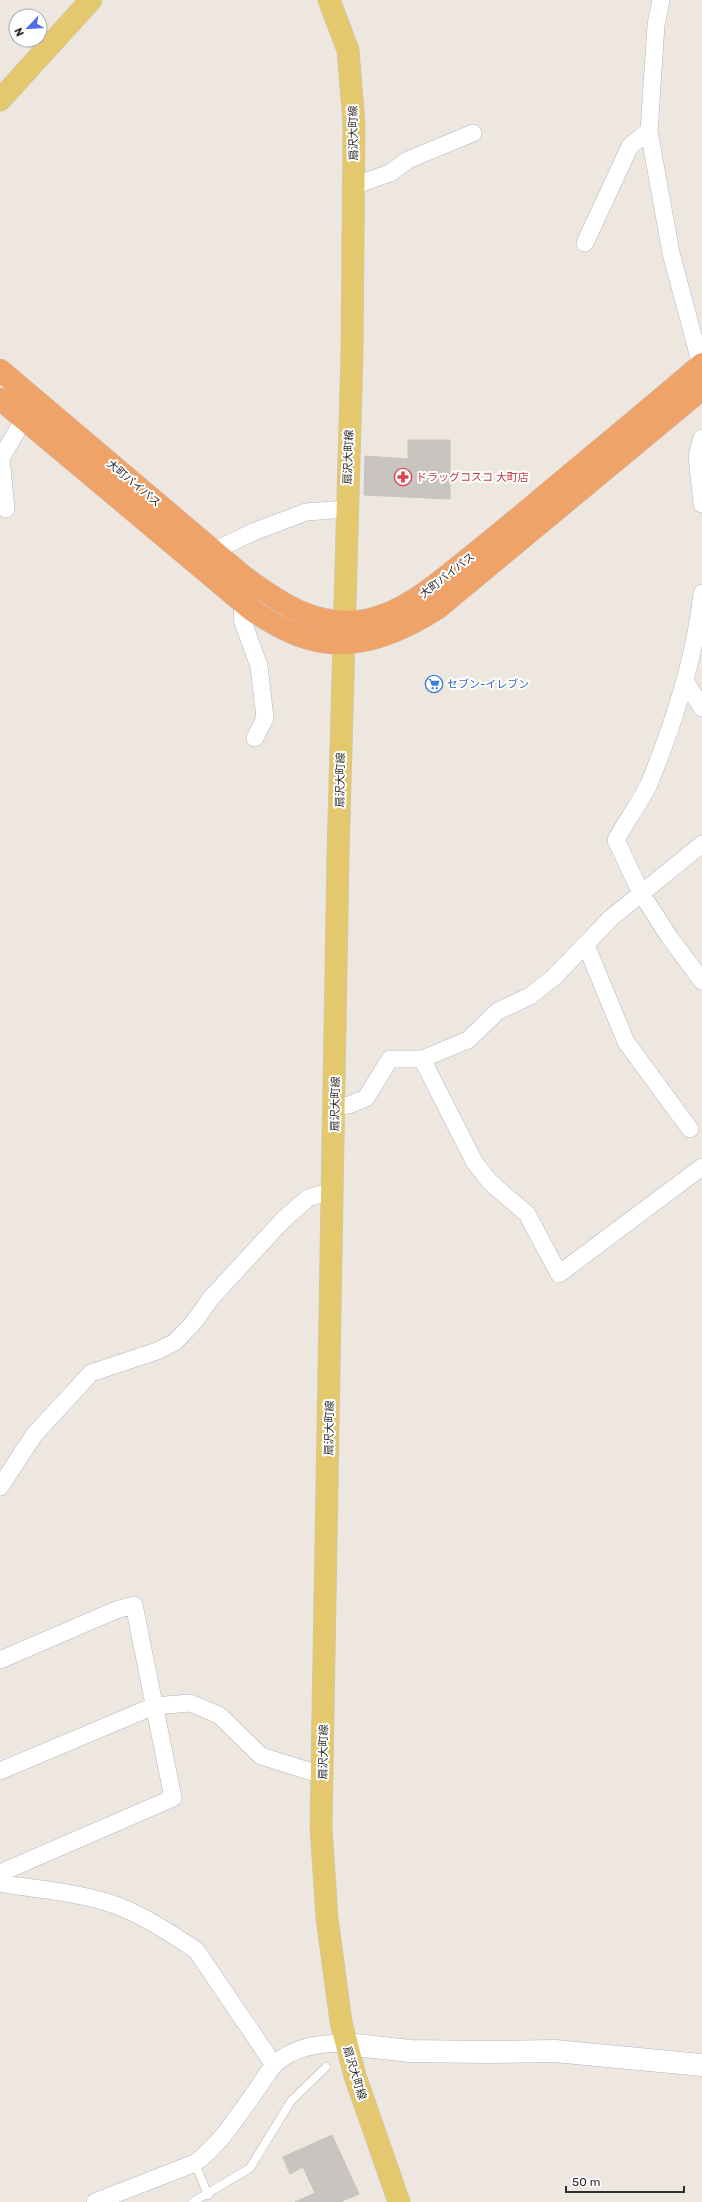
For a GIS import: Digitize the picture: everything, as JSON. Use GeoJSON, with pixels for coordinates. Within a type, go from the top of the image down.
{"type":"FeatureCollection","features":[{"type":"Feature","properties":{"kind":"highway","name":"大町バイパス"},"geometry":{"type":"LineString","coordinates":[[0,370],[30,410],[243,602],[280,627],[301,636],[326,642],[367,620],[390,612],[422,596],[494,538],[701,364]]}},
{"type":"Feature","properties":{"kind":"highway","name":"大町バイパス"},"geometry":{"type":"LineString","coordinates":[[0,400],[30,410],[214,551],[243,576],[281,603],[305,614],[328,620],[344,632],[386,635],[411,624],[438,608],[702,389]]}},
{"type":"Feature","properties":{"kind":"main road"},"geometry":{"type":"LineString","coordinates":[[0,100],[91,0]]}},
{"type":"Feature","properties":{"kind":"main road","name":"扇沢大町線"},"geometry":{"type":"LineString","coordinates":[[329,0],[348,50],[354,124],[354,186],[352,354],[346,509],[322,1775],[323,1881],[331,1958],[346,2044],[399,2202]]}},
{"type":"Feature","properties":{"kind":"street"},"geometry":{"type":"LineString","coordinates":[[661,0],[656,25],[650,130],[672,253],[701,364],[702,395]]}},
{"type":"Feature","properties":{"kind":"street"},"geometry":{"type":"LineString","coordinates":[[585,243],[630,146],[650,130]]}},
{"type":"Feature","properties":{"kind":"street"},"geometry":{"type":"LineString","coordinates":[[354,186],[390,173],[408,160],[473,133]]}},
{"type":"Feature","properties":{"kind":"street"},"geometry":{"type":"LineString","coordinates":[[6,509],[1,458],[30,410]]}},
{"type":"Feature","properties":{"kind":"street"},"geometry":{"type":"LineString","coordinates":[[702,438],[697,456],[702,504]]}},
{"type":"Feature","properties":{"kind":"street"},"geometry":{"type":"LineString","coordinates":[[214,551],[254,532],[306,512],[346,509]]}},
{"type":"Feature","properties":{"kind":"street"},"geometry":{"type":"LineString","coordinates":[[702,593],[700,612],[686,682],[648,785],[616,840],[641,893],[670,938],[702,981]]}},
{"type":"Feature","properties":{"kind":"street"},"geometry":{"type":"LineString","coordinates":[[243,602],[242,619],[259,666],[265,718],[255,738]]}},
{"type":"Feature","properties":{"kind":"street"},"geometry":{"type":"LineString","coordinates":[[686,682],[702,708]]}},
{"type":"Feature","properties":{"kind":"street"},"geometry":{"type":"LineString","coordinates":[[335,1106],[349,1105],[366,1098],[390,1059],[422,1059],[468,1040],[498,1011],[530,996],[554,977],[611,918],[702,844]]}},
{"type":"Feature","properties":{"kind":"street"},"geometry":{"type":"LineString","coordinates":[[586,945],[626,1042],[690,1129]]}},
{"type":"Feature","properties":{"kind":"street"},"geometry":{"type":"LineString","coordinates":[[422,1059],[475,1163],[491,1184],[527,1214],[559,1274],[702,1167]]}},
{"type":"Feature","properties":{"kind":"street"},"geometry":{"type":"LineString","coordinates":[[0,1487],[34,1435],[91,1373],[157,1351],[175,1342],[194,1322],[211,1298],[283,1220],[308,1198],[333,1190]]}},
{"type":"Feature","properties":{"kind":"street"},"geometry":{"type":"LineString","coordinates":[[0,1660],[116,1610],[134,1605],[173,1798],[0,1873]]}},
{"type":"Feature","properties":{"kind":"street"},"geometry":{"type":"LineString","coordinates":[[0,1771],[154,1706],[190,1703],[219,1714],[261,1756],[322,1775]]}},
{"type":"Feature","properties":{"kind":"street"},"geometry":{"type":"LineString","coordinates":[[0,1883],[90,1898],[117,1906],[150,1920],[190,1946],[196,1950],[209,1968],[274,2065]]}},
{"type":"Feature","properties":{"kind":"street"},"geometry":{"type":"LineString","coordinates":[[95,2202],[195,2163],[210,2153],[221,2140],[274,2065],[298,2050],[330,2043],[410,2051],[555,2051],[702,2065]]}},
{"type":"Feature","properties":{"kind":"lane"},"geometry":{"type":"LineString","coordinates":[[193,2202],[208,2195],[250,2168],[291,2101],[326,2067]]}},
{"type":"Feature","properties":{"kind":"lane"},"geometry":{"type":"LineString","coordinates":[[195,2163],[208,2195]]}},
{"type":"Feature","properties":{"kind":"building"},"geometry":{"type":"Polygon","coordinates":[[[408,440],[450,440],[450,499],[364,495],[365,456],[408,459],[408,440]]]}},
{"type":"Feature","properties":{"kind":"building"},"geometry":{"type":"Polygon","coordinates":[[[332,2135],[359,2194],[340,2202],[295,2202],[315,2193],[303,2167],[290,2174],[283,2157],[332,2135]]]}},
{"type":"Feature","properties":{"kind":"place","name":"ドラッグコスコ 大町店"},"geometry":{"type":"Point","coordinates":[403,477]}},
{"type":"Feature","properties":{"kind":"place","name":"セブン-イレブン"},"geometry":{"type":"Point","coordinates":[434,684]}}]}
